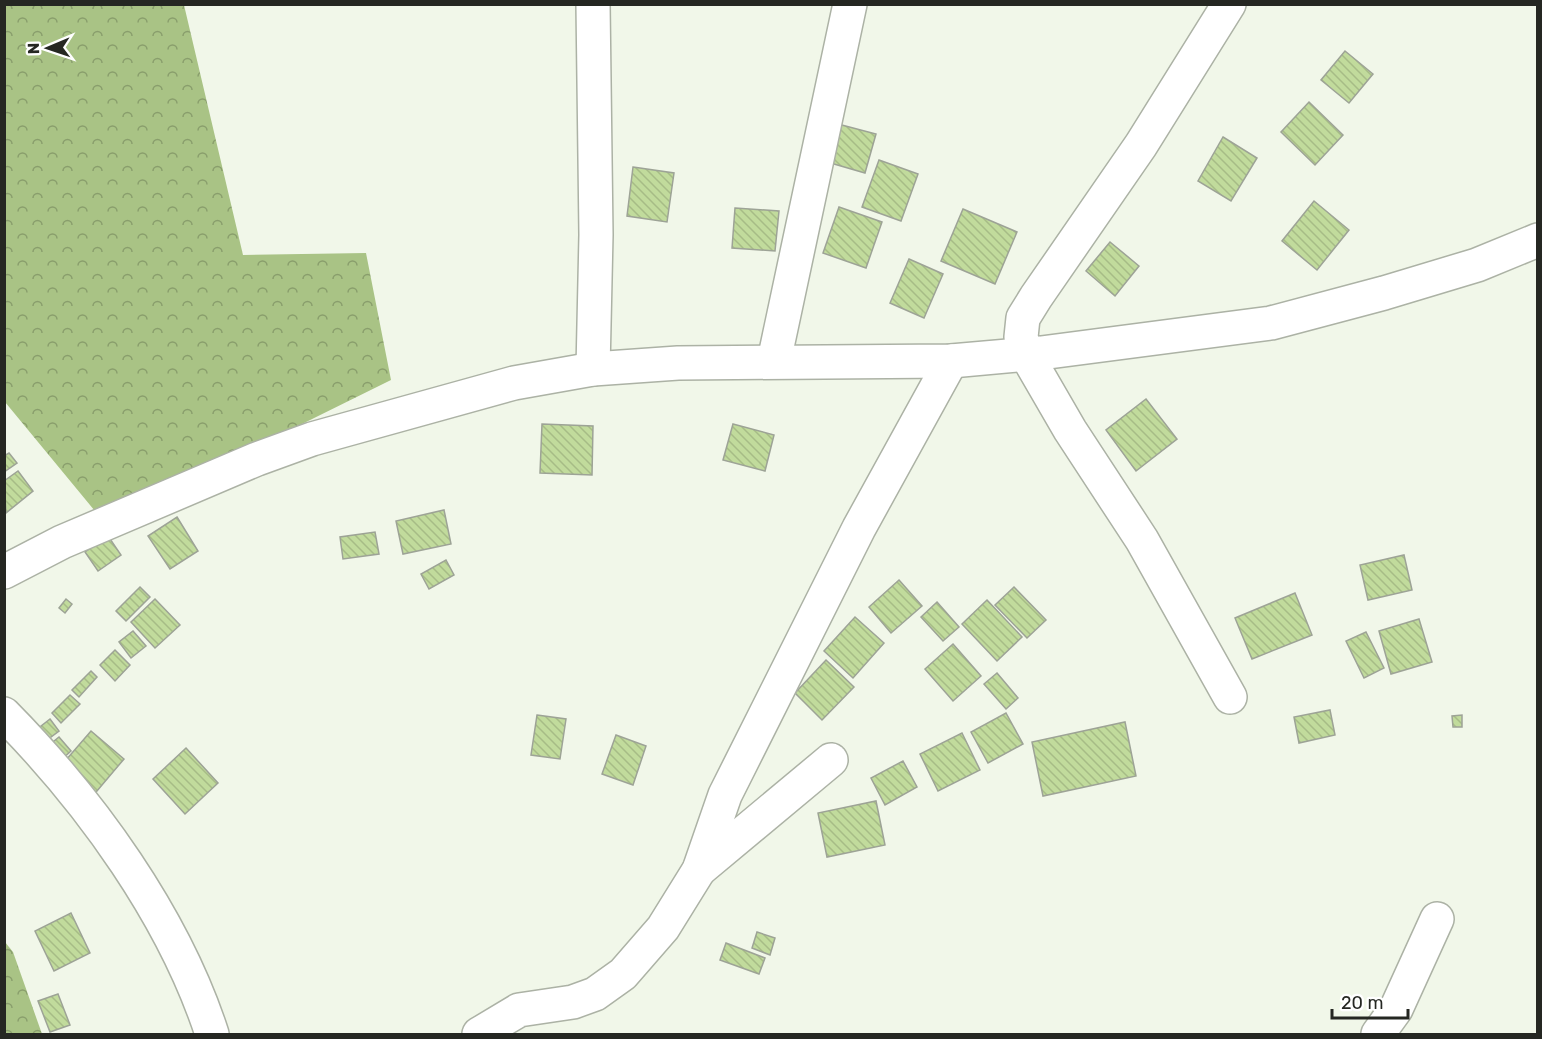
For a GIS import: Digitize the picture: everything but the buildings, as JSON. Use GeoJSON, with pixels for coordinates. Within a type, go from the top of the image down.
{"type":"FeatureCollection","features":[{"type":"Feature","properties":{"kind":"street"},"geometry":{"type":"LineString","coordinates":[[593,4],[596,235],[594,369]]}},
{"type":"Feature","properties":{"kind":"street"},"geometry":{"type":"LineString","coordinates":[[774,361],[850,4]]}},
{"type":"Feature","properties":{"kind":"street"},"geometry":{"type":"LineString","coordinates":[[1229,4],[1141,145],[1023,318],[1021,337],[1026,354],[1070,430],[1142,540],[1230,697]]}},
{"type":"Feature","properties":{"kind":"street"},"geometry":{"type":"LineString","coordinates":[[4,573],[62,542],[204,480],[312,439],[514,383],[594,369],[678,363],[951,361],[1026,354],[1270,323],[1467,268],[1538,240]]}},
{"type":"Feature","properties":{"kind":"street"},"geometry":{"type":"LineString","coordinates":[[479,1035],[519,1010],[573,1002],[595,994],[623,974],[663,928],[699,870],[725,795],[859,528],[951,361]]}},
{"type":"Feature","properties":{"kind":"street"},"geometry":{"type":"LineString","coordinates":[[4,714],[75,794],[165,924],[201,1000],[212,1035]]}},
{"type":"Feature","properties":{"kind":"street"},"geometry":{"type":"LineString","coordinates":[[699,870],[831,760]]}},
{"type":"Feature","properties":{"kind":"street"},"geometry":{"type":"LineString","coordinates":[[1378,1035],[1396,1009],[1437,920]]}},
{"type":"Feature","properties":{"kind":"green space"},"geometry":{"type":"Polygon","coordinates":[[[4,5],[184,5],[243,255],[366,253],[391,380],[104,522],[5,402],[4,5]]]}},
{"type":"Feature","properties":{"kind":"green space"},"geometry":{"type":"Polygon","coordinates":[[[5,942],[13,952],[42,1034],[5,1034],[5,942]]]}}]}
